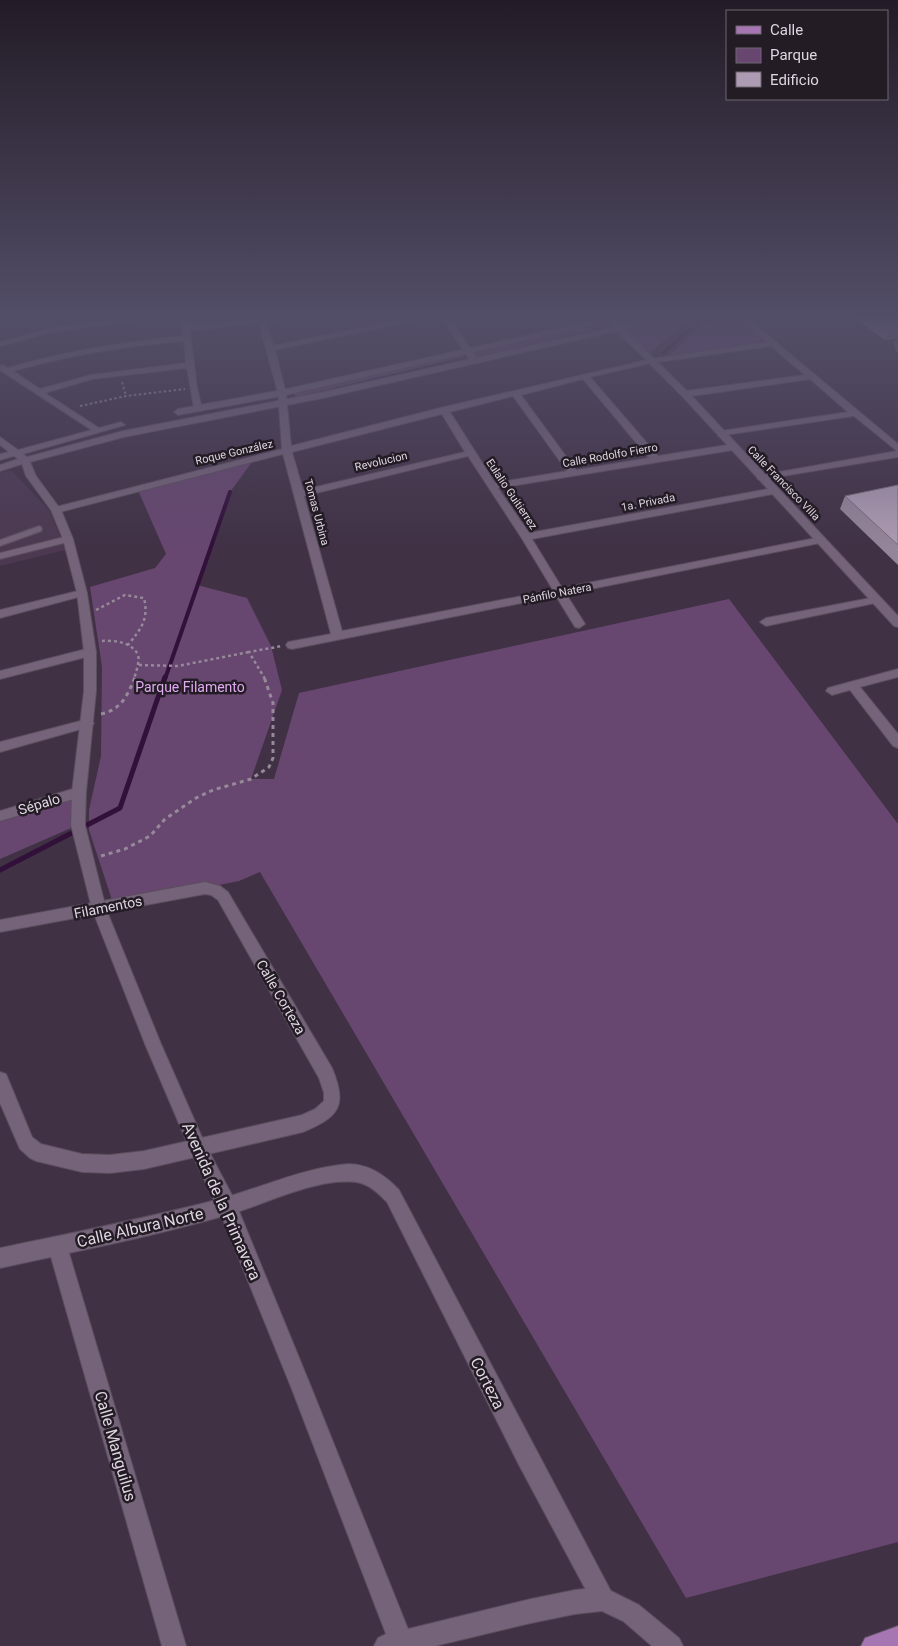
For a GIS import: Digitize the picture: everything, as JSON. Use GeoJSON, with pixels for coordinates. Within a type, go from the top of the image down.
{"type":"FeatureCollection","features":[{"type":"Feature","properties":{"kind":"main road"},"geometry":{"type":"LineString","coordinates":[[873,1646],[898,1638]]}},
{"type":"Feature","properties":{"kind":"street"},"geometry":{"type":"LineString","coordinates":[[42,395],[96,430]]}},
{"type":"Feature","properties":{"kind":"street"},"geometry":{"type":"LineString","coordinates":[[195,395],[198,408]]}},
{"type":"Feature","properties":{"kind":"street"},"geometry":{"type":"LineString","coordinates":[[170,414],[272,395]]}},
{"type":"Feature","properties":{"kind":"street","name":"Tomas Urbina"},"geometry":{"type":"LineString","coordinates":[[282,395],[287,451],[337,635]]}},
{"type":"Feature","properties":{"kind":"street"},"geometry":{"type":"LineString","coordinates":[[1,464],[25,460],[160,425],[319,395]]}},
{"type":"Feature","properties":{"kind":"street","name":"Roque González"},"geometry":{"type":"LineString","coordinates":[[56,510],[163,481],[507,395]]}},
{"type":"Feature","properties":{"kind":"street"},"geometry":{"type":"LineString","coordinates":[[516,395],[573,472]]}},
{"type":"Feature","properties":{"kind":"street"},"geometry":{"type":"LineString","coordinates":[[601,395],[654,458]]}},
{"type":"Feature","properties":{"kind":"street","name":"Calle Francisco Villa"},"geometry":{"type":"LineString","coordinates":[[686,395],[773,491],[898,623]]}},
{"type":"Feature","properties":{"kind":"street"},"geometry":{"type":"LineString","coordinates":[[835,395],[898,449]]}},
{"type":"Feature","properties":{"kind":"street","name":"Eulalio Guitierrez"},"geometry":{"type":"LineString","coordinates":[[444,410],[526,537],[579,624]]}},
{"type":"Feature","properties":{"kind":"street"},"geometry":{"type":"LineString","coordinates":[[721,434],[856,413]]}},
{"type":"Feature","properties":{"kind":"street"},"geometry":{"type":"LineString","coordinates":[[1,464],[17,452],[96,430],[133,422]]}},
{"type":"Feature","properties":{"kind":"street","name":"Avenida de la Primavera"},"geometry":{"type":"LineString","coordinates":[[0,440],[25,460],[31,476],[56,510],[68,539],[82,593],[90,647],[88,719],[79,792],[78,825],[99,909],[153,1044],[201,1155],[224,1201],[301,1387],[393,1644],[531,1610],[603,1599]]}},
{"type":"Feature","properties":{"kind":"street","name":"Calle Rodolfo Fierro"},"geometry":{"type":"LineString","coordinates":[[492,486],[654,458],[733,447]]}},
{"type":"Feature","properties":{"kind":"street","name":"Revolucion"},"geometry":{"type":"LineString","coordinates":[[299,494],[470,453]]}},
{"type":"Feature","properties":{"kind":"street"},"geometry":{"type":"LineString","coordinates":[[762,478],[898,454]]}},
{"type":"Feature","properties":{"kind":"street"},"geometry":{"type":"LineString","coordinates":[[1,464],[31,476]]}},
{"type":"Feature","properties":{"kind":"street","name":"1a. Privada"},"geometry":{"type":"LineString","coordinates":[[526,537],[773,491]]}},
{"type":"Feature","properties":{"kind":"street"},"geometry":{"type":"LineString","coordinates":[[0,556],[68,539]]}},
{"type":"Feature","properties":{"kind":"street","name":"Pánfilo Natera"},"geometry":{"type":"LineString","coordinates":[[292,645],[821,540]]}},
{"type":"Feature","properties":{"kind":"street"},"geometry":{"type":"LineString","coordinates":[[0,614],[82,593]]}},
{"type":"Feature","properties":{"kind":"street"},"geometry":{"type":"LineString","coordinates":[[766,622],[876,600]]}},
{"type":"Feature","properties":{"kind":"street"},"geometry":{"type":"LineString","coordinates":[[0,675],[90,647]]}},
{"type":"Feature","properties":{"kind":"street"},"geometry":{"type":"LineString","coordinates":[[832,691],[898,673]]}},
{"type":"Feature","properties":{"kind":"street"},"geometry":{"type":"LineString","coordinates":[[852,685],[898,743]]}},
{"type":"Feature","properties":{"kind":"street"},"geometry":{"type":"LineString","coordinates":[[0,747],[88,719]]}},
{"type":"Feature","properties":{"kind":"street","name":"Sépalo"},"geometry":{"type":"LineString","coordinates":[[0,816],[79,792]]}},
{"type":"Feature","properties":{"kind":"street","name":"Filamentos"},"geometry":{"type":"LineString","coordinates":[[0,926],[99,909],[187,891],[205,888],[215,890]]}},
{"type":"Feature","properties":{"kind":"street","name":"Calle Corteza"},"geometry":{"type":"LineString","coordinates":[[201,1155],[320,1116],[329,1108],[334,1098],[332,1087],[326,1074],[223,896],[215,890]]}},
{"type":"Feature","properties":{"kind":"street"},"geometry":{"type":"LineString","coordinates":[[0,1080],[18,1130],[26,1143],[36,1152],[82,1163],[110,1164],[201,1155]]}},
{"type":"Feature","properties":{"kind":"street","name":"Calle Albura Norte"},"geometry":{"type":"LineString","coordinates":[[0,1258],[58,1246],[328,1174],[350,1172],[365,1174]]}},
{"type":"Feature","properties":{"kind":"street","name":"Corteza"},"geometry":{"type":"LineString","coordinates":[[365,1174],[381,1183],[393,1196],[526,1457],[603,1599]]}},
{"type":"Feature","properties":{"kind":"street","name":"Calle Manguilus"},"geometry":{"type":"LineString","coordinates":[[58,1246],[174,1646]]}},
{"type":"Feature","properties":{"kind":"street"},"geometry":{"type":"LineString","coordinates":[[603,1599],[631,1613],[671,1646]]}},
{"type":"Feature","properties":{"kind":"lane"},"geometry":{"type":"LineString","coordinates":[[0,543],[39,529]]}},
{"type":"Feature","properties":{"kind":"path"},"geometry":{"type":"LineString","coordinates":[[65,410],[136,395]]}},
{"type":"Feature","properties":{"kind":"path"},"geometry":{"type":"LineString","coordinates":[[85,615],[114,598],[125,594],[135,594],[144,598],[147,614],[146,622],[128,644]]}},
{"type":"Feature","properties":{"kind":"path"},"geometry":{"type":"LineString","coordinates":[[88,719],[115,710],[123,701],[139,666],[138,655],[124,641],[111,640],[90,647]]}},
{"type":"Feature","properties":{"kind":"path"},"geometry":{"type":"LineString","coordinates":[[139,666],[178,666],[292,645]]}},
{"type":"Feature","properties":{"kind":"path"},"geometry":{"type":"LineString","coordinates":[[86,860],[125,849],[150,836],[165,819],[196,798],[213,790],[251,779],[268,767],[273,758],[273,703],[264,676],[249,652]]}},
{"type":"Feature","properties":{"kind":"shaded area"},"geometry":{"type":"Polygon","coordinates":[[[11,470],[49,510],[66,550],[0,566],[0,473],[11,470]]]}},
{"type":"Feature","properties":{"kind":"green space","name":"Parque Filamento"},"geometry":{"type":"Polygon","coordinates":[[[255,458],[230,492],[197,585],[247,598],[271,646],[282,690],[251,779],[274,779],[299,693],[729,599],[898,824],[898,1542],[686,1598],[260,872],[239,881],[114,906],[89,830],[89,810],[101,756],[102,667],[90,587],[155,568],[166,554],[137,488],[255,458]]]}},
{"type":"Feature","properties":{"kind":"green space"},"geometry":{"type":"Polygon","coordinates":[[[79,792],[78,825],[0,859],[0,816],[79,792]]]}},
{"type":"Feature","properties":{"kind":"building"},"geometry":{"type":"Polygon","coordinates":[[[898,485],[898,545],[845,496],[898,485]]]}},
{"type":"Feature","properties":{"kind":"waterway"},"geometry":{"type":"LineString","coordinates":[[165,679],[230,492]]}},
{"type":"Feature","properties":{"kind":"waterway"},"geometry":{"type":"LineString","coordinates":[[0,870],[120,808],[165,677]]}}]}
